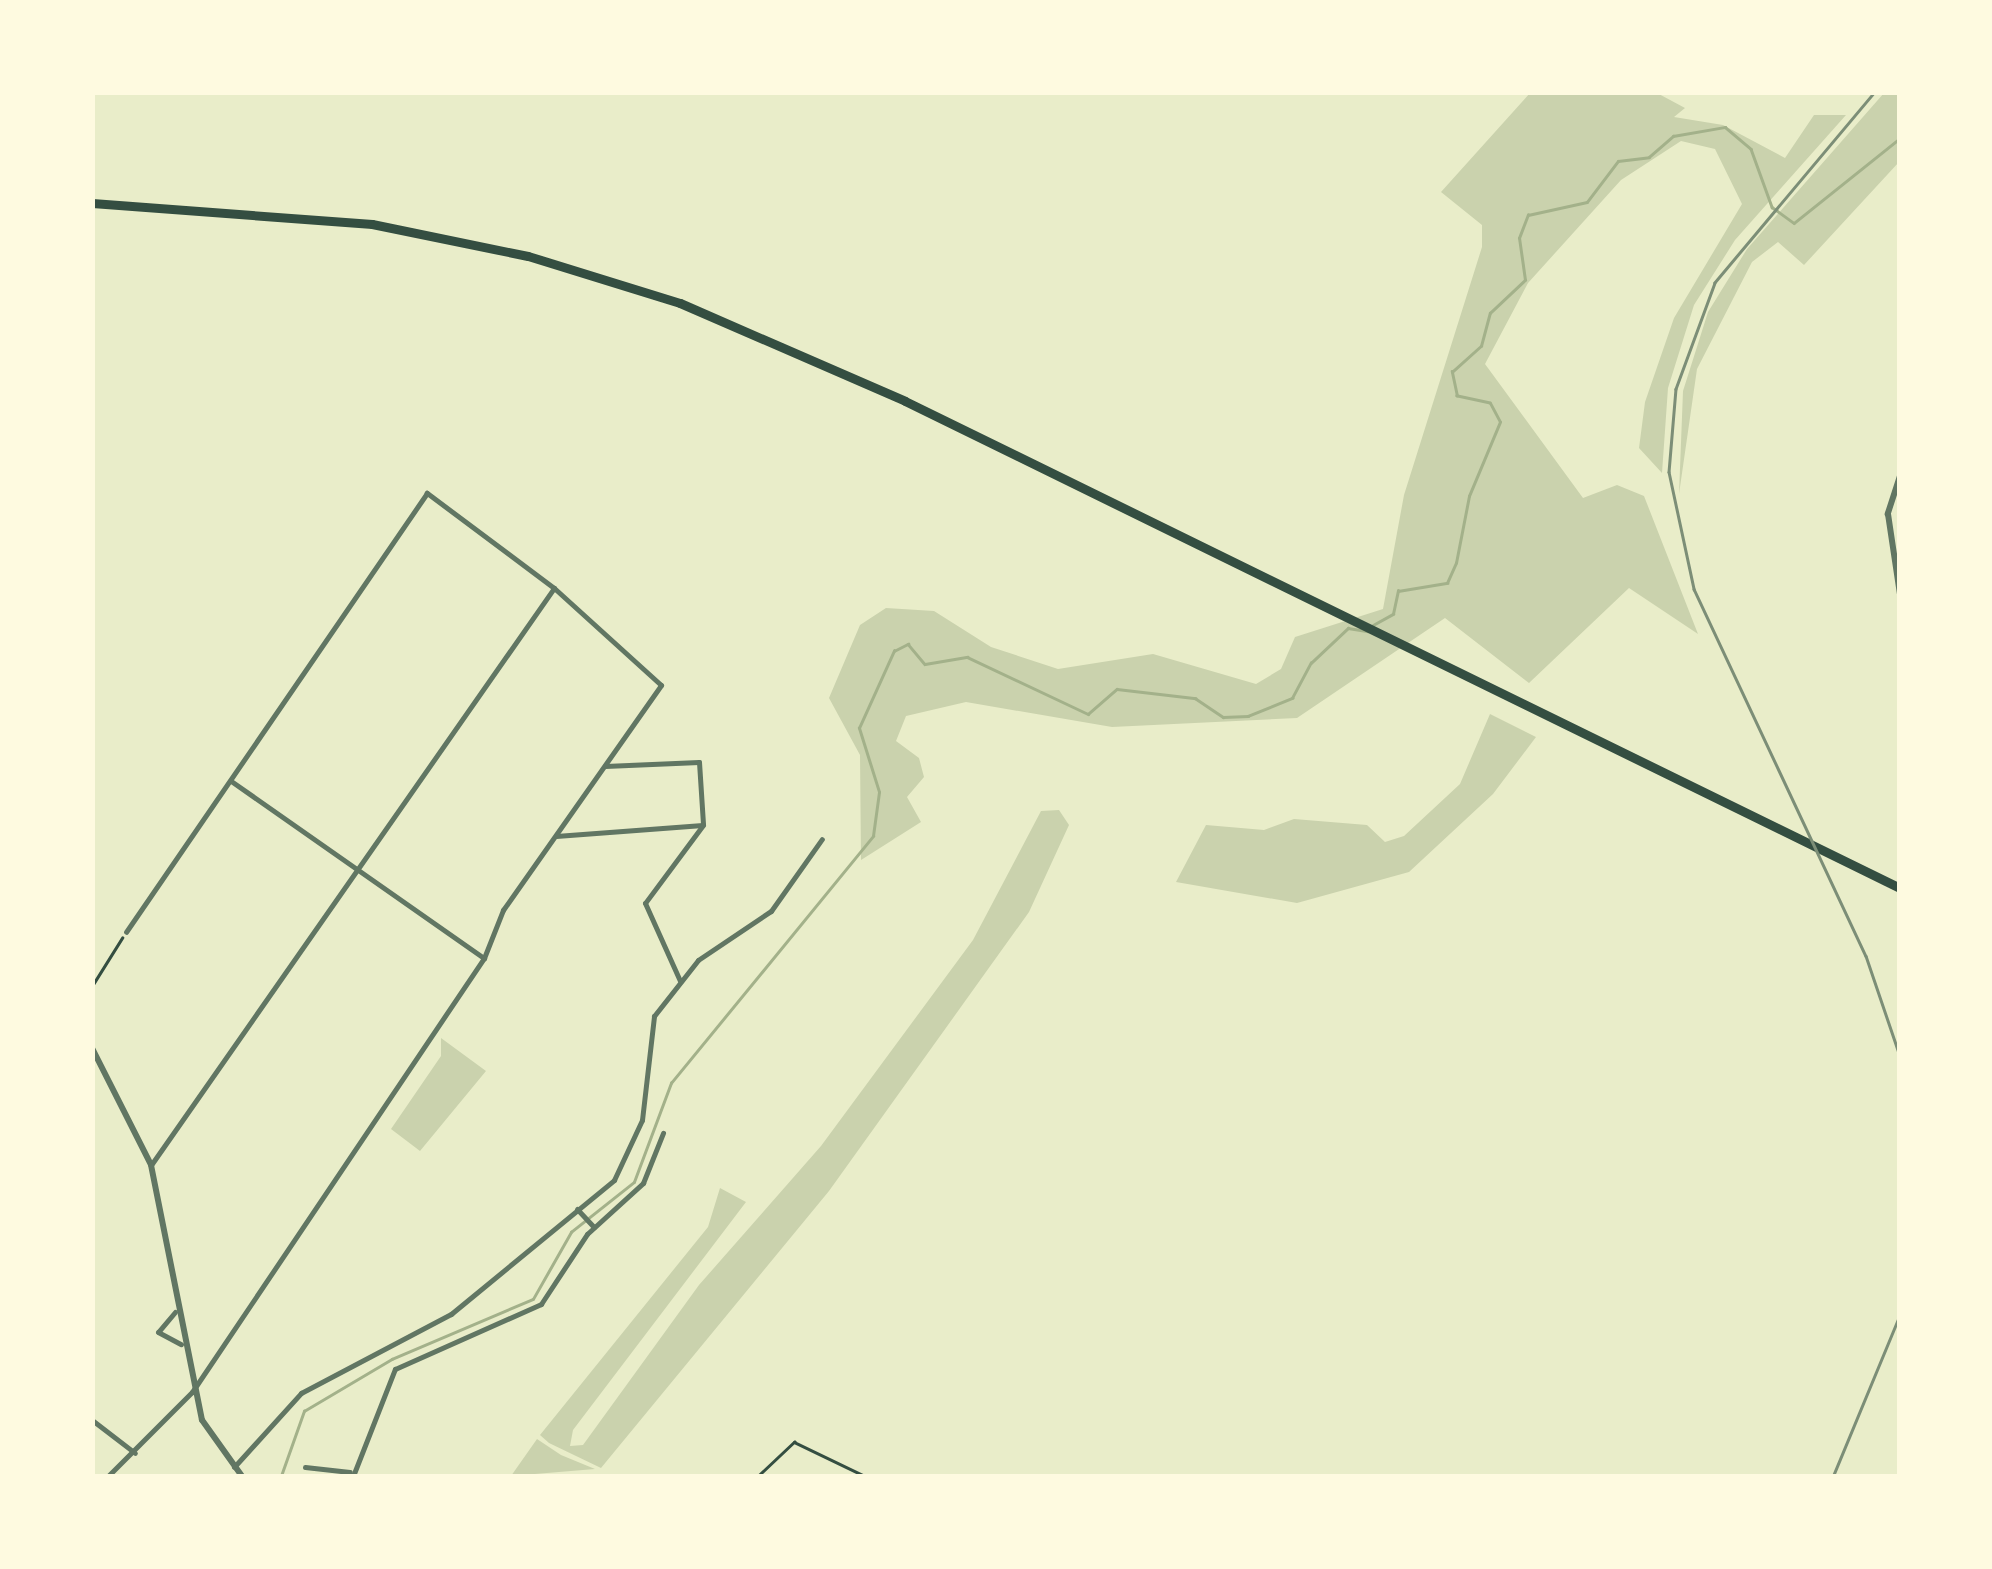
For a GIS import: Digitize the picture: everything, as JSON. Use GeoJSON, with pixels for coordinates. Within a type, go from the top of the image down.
{"type":"FeatureCollection","features":[{"type":"Feature","properties":{"kind":"main road"},"geometry":{"type":"LineString","coordinates":[[92,203],[372,224],[638,288],[829,365],[1900,888]]}},
{"type":"Feature","properties":{"kind":"street"},"geometry":{"type":"LineString","coordinates":[[1900,476],[1888,514],[1900,594]]}},
{"type":"Feature","properties":{"kind":"street"},"geometry":{"type":"LineString","coordinates":[[108,1476],[192,1392],[484,958],[503,910],[661,685],[554,588],[426,493],[126,932]]}},
{"type":"Feature","properties":{"kind":"street"},"geometry":{"type":"LineString","coordinates":[[152,1165],[554,588]]}},
{"type":"Feature","properties":{"kind":"street"},"geometry":{"type":"LineString","coordinates":[[605,766],[700,762],[703,825],[645,904],[680,982]]}},
{"type":"Feature","properties":{"kind":"street"},"geometry":{"type":"LineString","coordinates":[[231,781],[362,866],[484,958]]}},
{"type":"Feature","properties":{"kind":"street"},"geometry":{"type":"LineString","coordinates":[[556,836],[703,825]]}},
{"type":"Feature","properties":{"kind":"street"},"geometry":{"type":"LineString","coordinates":[[233,1468],[301,1393],[451,1314],[579,1212],[634,1150],[648,1033],[680,982],[698,960],[771,911],[822,839]]}},
{"type":"Feature","properties":{"kind":"street"},"geometry":{"type":"LineString","coordinates":[[92,1048],[152,1165],[180,1344],[192,1392],[233,1468],[242,1476]]}},
{"type":"Feature","properties":{"kind":"street"},"geometry":{"type":"LineString","coordinates":[[305,1467],[351,1474],[395,1370],[537,1307],[592,1225],[644,1183],[663,1133]]}},
{"type":"Feature","properties":{"kind":"street"},"geometry":{"type":"LineString","coordinates":[[579,1212],[592,1225]]}},
{"type":"Feature","properties":{"kind":"street"},"geometry":{"type":"LineString","coordinates":[[175,1312],[158,1332],[180,1344]]}},
{"type":"Feature","properties":{"kind":"street"},"geometry":{"type":"LineString","coordinates":[[92,1420],[135,1453]]}},
{"type":"Feature","properties":{"kind":"path"},"geometry":{"type":"LineString","coordinates":[[92,986],[126,932]]}},
{"type":"Feature","properties":{"kind":"path"},"geometry":{"type":"LineString","coordinates":[[758,1476],[794,1442],[865,1476]]}},
{"type":"Feature","properties":{"kind":"green space"},"geometry":{"type":"Polygon","coordinates":[[[1530,93],[1657,93],[1685,108],[1674,117],[1723,125],[1785,158],[1814,115],[1846,115],[1735,240],[1694,305],[1668,388],[1662,473],[1639,448],[1645,402],[1674,318],[1742,204],[1715,149],[1681,141],[1621,180],[1528,283],[1485,364],[1583,498],[1617,485],[1644,496],[1698,634],[1629,588],[1529,683],[1445,618],[1297,718],[1112,727],[966,702],[906,716],[896,741],[919,758],[924,777],[907,797],[921,822],[861,860],[860,755],[829,698],[860,625],[886,608],[934,611],[991,647],[1058,669],[1153,654],[1256,684],[1281,669],[1295,637],[1383,609],[1404,495],[1482,247],[1482,225],[1441,192],[1530,93]]]}},
{"type":"Feature","properties":{"kind":"green space"},"geometry":{"type":"Polygon","coordinates":[[[1884,93],[1899,93],[1899,162],[1804,265],[1778,242],[1752,262],[1697,369],[1679,494],[1683,391],[1708,312],[1747,249],[1884,93]]]}},
{"type":"Feature","properties":{"kind":"green space"},"geometry":{"type":"Polygon","coordinates":[[[1490,714],[1536,737],[1493,794],[1409,872],[1297,903],[1176,882],[1206,825],[1264,830],[1294,819],[1367,825],[1385,842],[1404,836],[1460,784],[1490,714]]]}},
{"type":"Feature","properties":{"kind":"green space"},"geometry":{"type":"Polygon","coordinates":[[[1059,810],[1069,825],[1029,912],[829,1191],[601,1468],[549,1443],[540,1435],[708,1227],[720,1188],[746,1202],[573,1430],[570,1446],[583,1445],[699,1285],[821,1146],[973,940],[1041,811],[1059,810]]]}},
{"type":"Feature","properties":{"kind":"green space"},"geometry":{"type":"Polygon","coordinates":[[[441,1038],[486,1071],[420,1151],[391,1129],[441,1056],[441,1038]]]}},
{"type":"Feature","properties":{"kind":"green space"},"geometry":{"type":"Polygon","coordinates":[[[537,1439],[561,1455],[595,1469],[511,1476],[537,1439]]]}},
{"type":"Feature","properties":{"kind":"waterway"},"geometry":{"type":"LineString","coordinates":[[1373,625],[1393,614],[1398,591],[1447,583],[1456,563],[1469,496],[1500,422],[1490,403],[1457,396],[1452,372],[1481,346],[1490,313],[1525,280],[1519,238],[1528,215],[1587,202],[1618,161],[1649,157],[1673,136],[1725,127],[1751,149],[1772,207],[1794,223],[1900,138]]}},
{"type":"Feature","properties":{"kind":"waterway"},"geometry":{"type":"LineString","coordinates":[[281,1476],[304,1411],[392,1359],[533,1299],[571,1232],[634,1182],[671,1083],[873,836],[879,792],[859,728],[894,651],[908,644],[925,664],[967,657],[1088,714],[1117,689],[1195,698],[1223,717],[1248,716],[1292,698],[1311,663],[1348,628],[1368,631]]}},
{"type":"Feature","properties":{"kind":"railway"},"geometry":{"type":"LineString","coordinates":[[1875,92],[1715,283],[1676,389],[1669,472],[1694,589],[1866,956],[1900,1056]]}},
{"type":"Feature","properties":{"kind":"railway"},"geometry":{"type":"LineString","coordinates":[[1833,1476],[1900,1314]]}}]}
